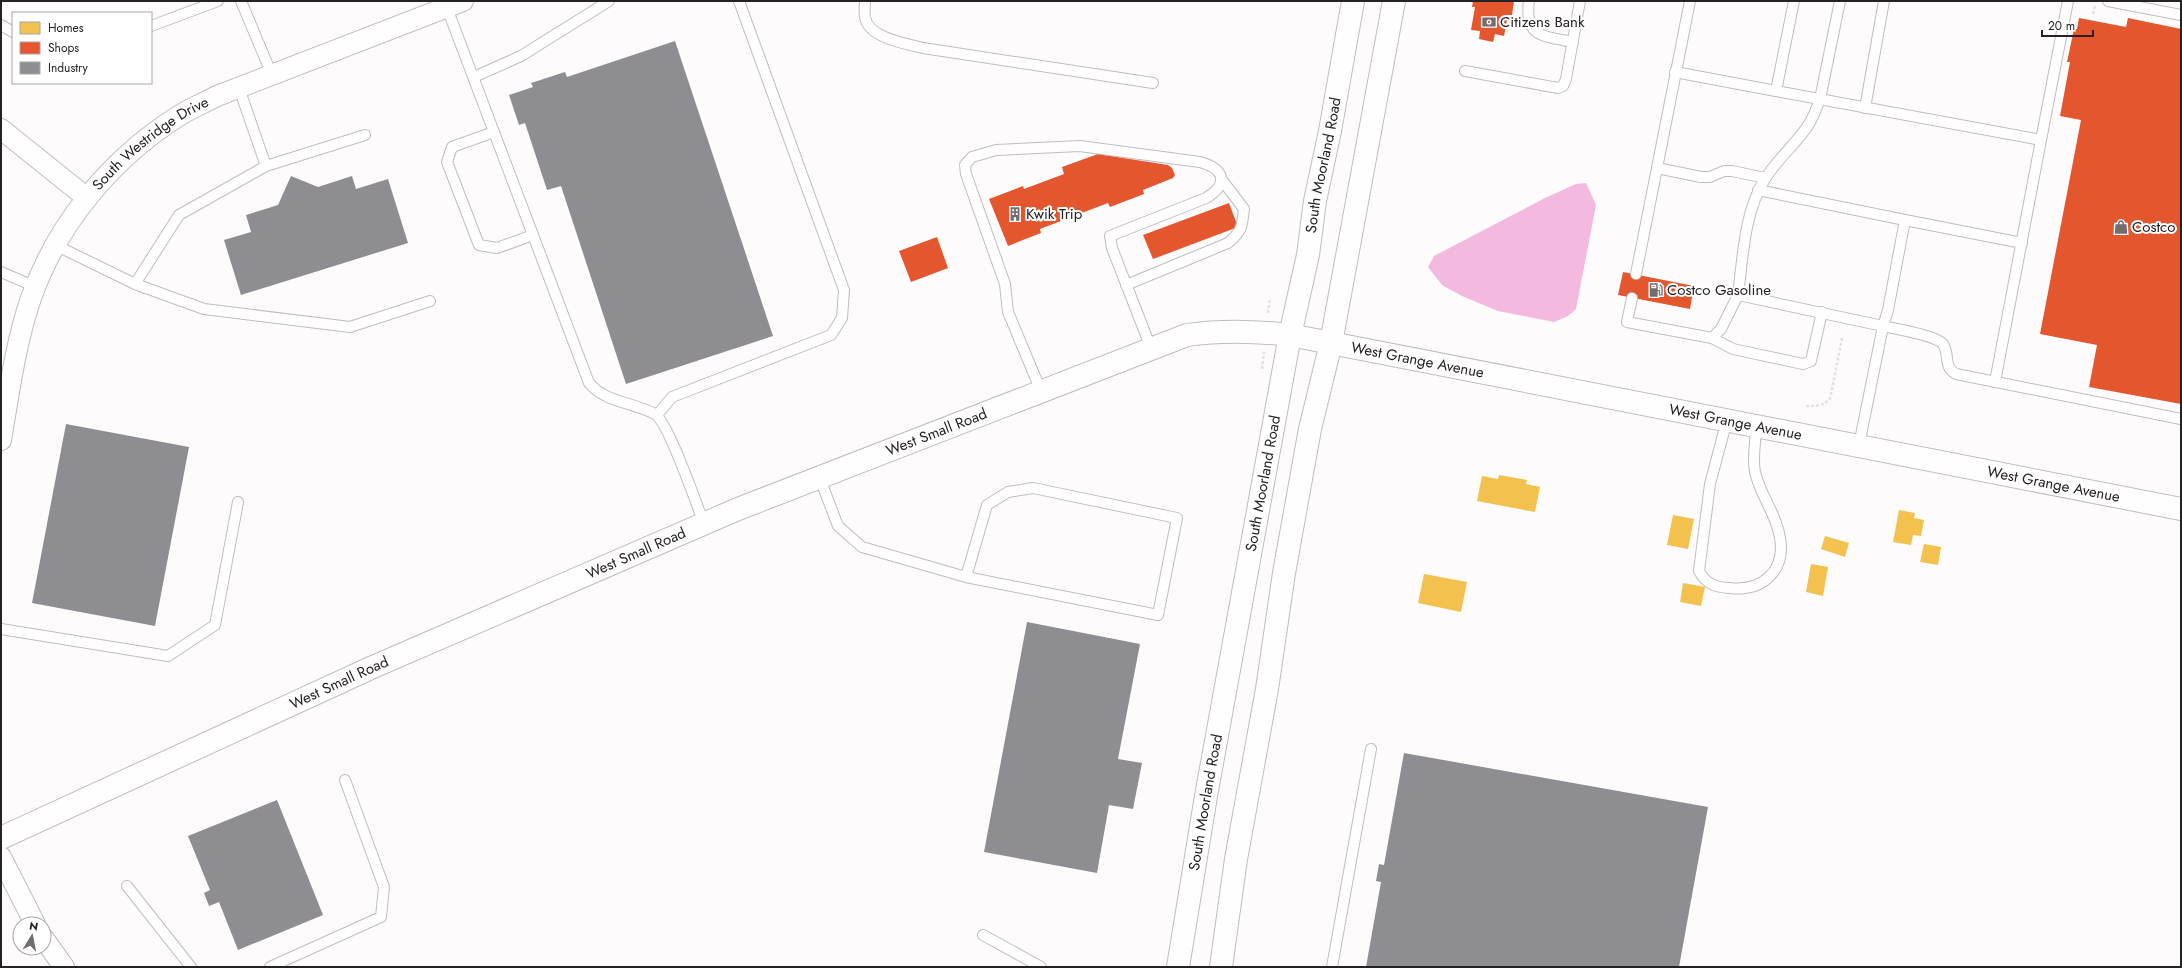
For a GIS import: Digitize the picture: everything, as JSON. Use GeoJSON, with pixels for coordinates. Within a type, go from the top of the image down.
{"type":"FeatureCollection","features":[{"type":"Feature","properties":{"kind":"street","name":"South Moorland Road"},"geometry":{"type":"LineString","coordinates":[[1178,967],[1206,796],[1265,483],[1290,335],[1308,255],[1315,201],[1330,132],[1353,1]]}},
{"type":"Feature","properties":{"kind":"street"},"geometry":{"type":"LineString","coordinates":[[1221,967],[1236,859],[1268,689],[1284,572],[1310,429],[1331,343],[1394,1]]}},
{"type":"Feature","properties":{"kind":"street","name":"South Westridge Drive"},"geometry":{"type":"LineString","coordinates":[[1,440],[4,409],[20,339],[36,287],[55,246],[68,224],[87,198],[127,155],[178,116],[217,96],[455,5]]}},
{"type":"Feature","properties":{"kind":"street"},"geometry":{"type":"LineString","coordinates":[[1,129],[87,198]]}},
{"type":"Feature","properties":{"kind":"street","name":"West Small Road"},"geometry":{"type":"LineString","coordinates":[[1,838],[373,667],[818,476],[1187,335],[1207,332],[1265,332],[1290,335]]}},
{"type":"Feature","properties":{"kind":"street","name":"West Grange Avenue"},"geometry":{"type":"LineString","coordinates":[[1290,335],[2181,509]]}},
{"type":"Feature","properties":{"kind":"street"},"geometry":{"type":"LineString","coordinates":[[1,857],[31,916]]}},
{"type":"Feature","properties":{"kind":"street"},"geometry":{"type":"LineString","coordinates":[[52,950],[64,967]]}},
{"type":"Feature","properties":{"kind":"lane"},"geometry":{"type":"LineString","coordinates":[[152,26],[218,1]]}},
{"type":"Feature","properties":{"kind":"lane"},"geometry":{"type":"LineString","coordinates":[[241,1],[272,75]]}},
{"type":"Feature","properties":{"kind":"lane"},"geometry":{"type":"LineString","coordinates":[[474,77],[521,56],[610,1]]}},
{"type":"Feature","properties":{"kind":"lane"},"geometry":{"type":"LineString","coordinates":[[656,415],[672,397],[831,335],[842,318],[844,290],[739,1]]}},
{"type":"Feature","properties":{"kind":"lane"},"geometry":{"type":"LineString","coordinates":[[865,1],[865,18],[874,32],[896,42],[923,48],[1154,83]]}},
{"type":"Feature","properties":{"kind":"lane"},"geometry":{"type":"LineString","coordinates":[[1529,1],[1527,15],[1529,26],[1539,34],[1573,42]]}},
{"type":"Feature","properties":{"kind":"lane"},"geometry":{"type":"LineString","coordinates":[[1465,72],[1558,88],[1563,86],[1566,79],[1580,1]]}},
{"type":"Feature","properties":{"kind":"lane"},"geometry":{"type":"LineString","coordinates":[[1636,274],[1690,1]]}},
{"type":"Feature","properties":{"kind":"lane"},"geometry":{"type":"LineString","coordinates":[[1776,91],[1794,1]]}},
{"type":"Feature","properties":{"kind":"lane"},"geometry":{"type":"LineString","coordinates":[[1712,338],[1721,329],[1738,295],[1750,218],[1758,190],[1765,178],[1808,125],[1820,98],[1840,1]]}},
{"type":"Feature","properties":{"kind":"lane"},"geometry":{"type":"LineString","coordinates":[[1865,108],[1884,1]]}},
{"type":"Feature","properties":{"kind":"lane"},"geometry":{"type":"LineString","coordinates":[[1995,382],[2068,1]]}},
{"type":"Feature","properties":{"kind":"lane"},"geometry":{"type":"LineString","coordinates":[[2108,1],[2123,2],[2181,15]]}},
{"type":"Feature","properties":{"kind":"lane"},"geometry":{"type":"LineString","coordinates":[[455,5],[474,77],[589,383],[598,393],[656,415],[669,435],[704,524]]}},
{"type":"Feature","properties":{"kind":"lane"},"geometry":{"type":"LineString","coordinates":[[1,25],[12,31]]}},
{"type":"Feature","properties":{"kind":"lane"},"geometry":{"type":"LineString","coordinates":[[1675,72],[2041,140]]}},
{"type":"Feature","properties":{"kind":"lane"},"geometry":{"type":"LineString","coordinates":[[239,88],[266,166]]}},
{"type":"Feature","properties":{"kind":"lane"},"geometry":{"type":"LineString","coordinates":[[494,132],[452,147],[447,162],[479,245],[497,248],[533,235]]}},
{"type":"Feature","properties":{"kind":"lane"},"geometry":{"type":"LineString","coordinates":[[135,284],[179,215],[266,166],[365,135]]}},
{"type":"Feature","properties":{"kind":"lane"},"geometry":{"type":"LineString","coordinates":[[1041,391],[1008,312],[1005,284],[966,174],[965,165],[972,157],[996,150],[1080,146],[1200,162],[1212,165],[1244,209],[1242,228],[1239,234],[1228,243],[1126,284]]}},
{"type":"Feature","properties":{"kind":"lane"},"geometry":{"type":"LineString","coordinates":[[1657,168],[1701,177],[1732,171],[1765,178]]}},
{"type":"Feature","properties":{"kind":"lane"},"geometry":{"type":"LineString","coordinates":[[1151,348],[1112,248],[1110,236],[1206,198],[1216,192],[1221,185],[1222,180]]}},
{"type":"Feature","properties":{"kind":"lane"},"geometry":{"type":"LineString","coordinates":[[1758,190],[2022,243]]}},
{"type":"Feature","properties":{"kind":"lane"},"geometry":{"type":"LineString","coordinates":[[1859,445],[1883,326],[1888,310],[1905,220]]}},
{"type":"Feature","properties":{"kind":"lane"},"geometry":{"type":"LineString","coordinates":[[55,246],[135,284],[204,309],[350,327],[430,301]]}},
{"type":"Feature","properties":{"kind":"lane"},"geometry":{"type":"LineString","coordinates":[[1,272],[36,287]]}},
{"type":"Feature","properties":{"kind":"lane"},"geometry":{"type":"LineString","coordinates":[[1738,295],[1822,312],[1844,319],[1883,326],[1938,340],[1944,346],[1948,365],[1953,373],[2181,419]]}},
{"type":"Feature","properties":{"kind":"lane"},"geometry":{"type":"LineString","coordinates":[[1632,298],[1627,322],[1712,338],[1732,349],[1804,364],[1811,362],[1822,312]]}},
{"type":"Feature","properties":{"kind":"lane"},"geometry":{"type":"LineString","coordinates":[[1727,420],[1710,484],[1699,571],[1703,579],[1712,585],[1719,587],[1742,590],[1756,586],[1767,580],[1776,569],[1780,555],[1780,538],[1760,491],[1754,470],[1756,426]]}},
{"type":"Feature","properties":{"kind":"lane"},"geometry":{"type":"LineString","coordinates":[[818,476],[838,526],[862,547],[966,577],[1158,615],[1177,518],[1033,488],[1008,492],[987,505],[966,577]]}},
{"type":"Feature","properties":{"kind":"lane"},"geometry":{"type":"LineString","coordinates":[[1,629],[168,656],[216,625],[238,502]]}},
{"type":"Feature","properties":{"kind":"lane"},"geometry":{"type":"LineString","coordinates":[[1332,967],[1371,749]]}},
{"type":"Feature","properties":{"kind":"lane"},"geometry":{"type":"LineString","coordinates":[[270,967],[381,917],[384,888],[345,780]]}},
{"type":"Feature","properties":{"kind":"lane"},"geometry":{"type":"LineString","coordinates":[[127,886],[191,967]]}},
{"type":"Feature","properties":{"kind":"lane"},"geometry":{"type":"LineString","coordinates":[[983,935],[1041,967]]}},
{"type":"Feature","properties":{"kind":"path"},"geometry":{"type":"LineString","coordinates":[[1806,406],[1825,404],[1830,399],[1842,338]]}},
{"type":"Feature","properties":{"kind":"shaded area"},"geometry":{"type":"Polygon","coordinates":[[[1586,183],[1596,205],[1576,309],[1568,316],[1554,322],[1498,311],[1462,296],[1442,285],[1428,267],[1434,256],[1545,198],[1576,184],[1586,183]]]}},
{"type":"Feature","properties":{"kind":"building: Homes"},"geometry":{"type":"Polygon","coordinates":[[[1499,475],[1527,480],[1526,484],[1540,487],[1535,512],[1477,501],[1482,476],[1498,479],[1499,475]]]}},
{"type":"Feature","properties":{"kind":"building: Homes"},"geometry":{"type":"Polygon","coordinates":[[[1899,510],[1915,513],[1914,518],[1924,520],[1921,536],[1913,535],[1911,545],[1893,542],[1899,510]]]}},
{"type":"Feature","properties":{"kind":"building: Homes"},"geometry":{"type":"Polygon","coordinates":[[[1673,515],[1694,519],[1688,549],[1667,545],[1673,515]]]}},
{"type":"Feature","properties":{"kind":"building: Homes"},"geometry":{"type":"Polygon","coordinates":[[[1825,536],[1849,543],[1845,557],[1821,549],[1825,536]]]}},
{"type":"Feature","properties":{"kind":"building: Homes"},"geometry":{"type":"Polygon","coordinates":[[[1924,544],[1941,547],[1938,565],[1920,562],[1924,544]]]}},
{"type":"Feature","properties":{"kind":"building: Homes"},"geometry":{"type":"Polygon","coordinates":[[[1811,564],[1828,567],[1823,596],[1806,592],[1811,564]]]}},
{"type":"Feature","properties":{"kind":"building: Homes"},"geometry":{"type":"Polygon","coordinates":[[[1424,574],[1467,582],[1461,612],[1418,603],[1424,574]]]}},
{"type":"Feature","properties":{"kind":"building: Homes"},"geometry":{"type":"Polygon","coordinates":[[[1683,583],[1705,587],[1701,606],[1680,602],[1683,583]]]}},
{"type":"Feature","properties":{"kind":"building: Shops","name":"Citizens Bank"},"geometry":{"type":"Polygon","coordinates":[[[1473,1],[1514,1],[1512,15],[1508,15],[1504,36],[1495,34],[1493,42],[1479,39],[1480,31],[1471,30],[1475,7],[1472,7],[1473,1]]]}},
{"type":"Feature","properties":{"kind":"building: Shops","name":"Costco"},"geometry":{"type":"Polygon","coordinates":[[[2079,18],[2126,27],[2128,18],[2181,29],[2181,404],[2089,387],[2097,345],[2040,334],[2081,120],[2060,116],[2070,62],[2067,62],[2074,29],[2077,29],[2079,18]]]}},
{"type":"Feature","properties":{"kind":"building: Shops","name":"Kwik Trip"},"geometry":{"type":"Polygon","coordinates":[[[1098,154],[1168,165],[1172,168],[1175,175],[1173,178],[1143,190],[1144,194],[1110,207],[1108,203],[1040,229],[1041,233],[1008,246],[989,199],[1023,186],[1024,189],[1064,174],[1062,167],[1098,154]]]}},
{"type":"Feature","properties":{"kind":"building: Shops"},"geometry":{"type":"Polygon","coordinates":[[[1229,203],[1238,227],[1153,259],[1143,235],[1229,203]]]}},
{"type":"Feature","properties":{"kind":"building: Shops"},"geometry":{"type":"Polygon","coordinates":[[[937,237],[948,268],[911,282],[899,251],[937,237]]]}},
{"type":"Feature","properties":{"kind":"building: Shops","name":"Costco Gasoline"},"geometry":{"type":"Polygon","coordinates":[[[1623,272],[1694,286],[1690,309],[1618,295],[1623,272]]]}},
{"type":"Feature","properties":{"kind":"building: Industry"},"geometry":{"type":"Polygon","coordinates":[[[675,41],[773,336],[626,384],[561,186],[547,190],[525,123],[519,125],[509,95],[533,87],[531,83],[565,72],[567,77],[675,41]]]}},
{"type":"Feature","properties":{"kind":"building: Industry"},"geometry":{"type":"Polygon","coordinates":[[[291,176],[318,187],[352,176],[356,189],[388,179],[408,243],[241,295],[224,240],[251,232],[246,215],[278,205],[291,176]]]}},
{"type":"Feature","properties":{"kind":"building: Industry"},"geometry":{"type":"Polygon","coordinates":[[[66,424],[189,447],[155,626],[32,603],[66,424]]]}},
{"type":"Feature","properties":{"kind":"building: Industry"},"geometry":{"type":"Polygon","coordinates":[[[1027,622],[1140,644],[1118,759],[1142,763],[1133,809],[1109,805],[1097,873],[984,852],[1027,622]]]}},
{"type":"Feature","properties":{"kind":"building: Industry"},"geometry":{"type":"Polygon","coordinates":[[[1404,753],[1708,807],[1679,967],[1366,967],[1381,882],[1376,881],[1379,864],[1384,865],[1404,753]]]}},
{"type":"Feature","properties":{"kind":"building: Industry"},"geometry":{"type":"Polygon","coordinates":[[[277,800],[323,915],[238,950],[219,902],[209,906],[204,893],[210,890],[188,836],[277,800]]]}},
{"type":"Feature","properties":{"kind":"place","name":"Citizens Bank"},"geometry":{"type":"Point","coordinates":[1489,22]}},
{"type":"Feature","properties":{"kind":"place","name":"Kwik Trip"},"geometry":{"type":"Point","coordinates":[1015,214]}},
{"type":"Feature","properties":{"kind":"place","name":"Costco"},"geometry":{"type":"Point","coordinates":[2121,227]}},
{"type":"Feature","properties":{"kind":"place","name":"Costco Gasoline"},"geometry":{"type":"Point","coordinates":[1656,290]}}]}
